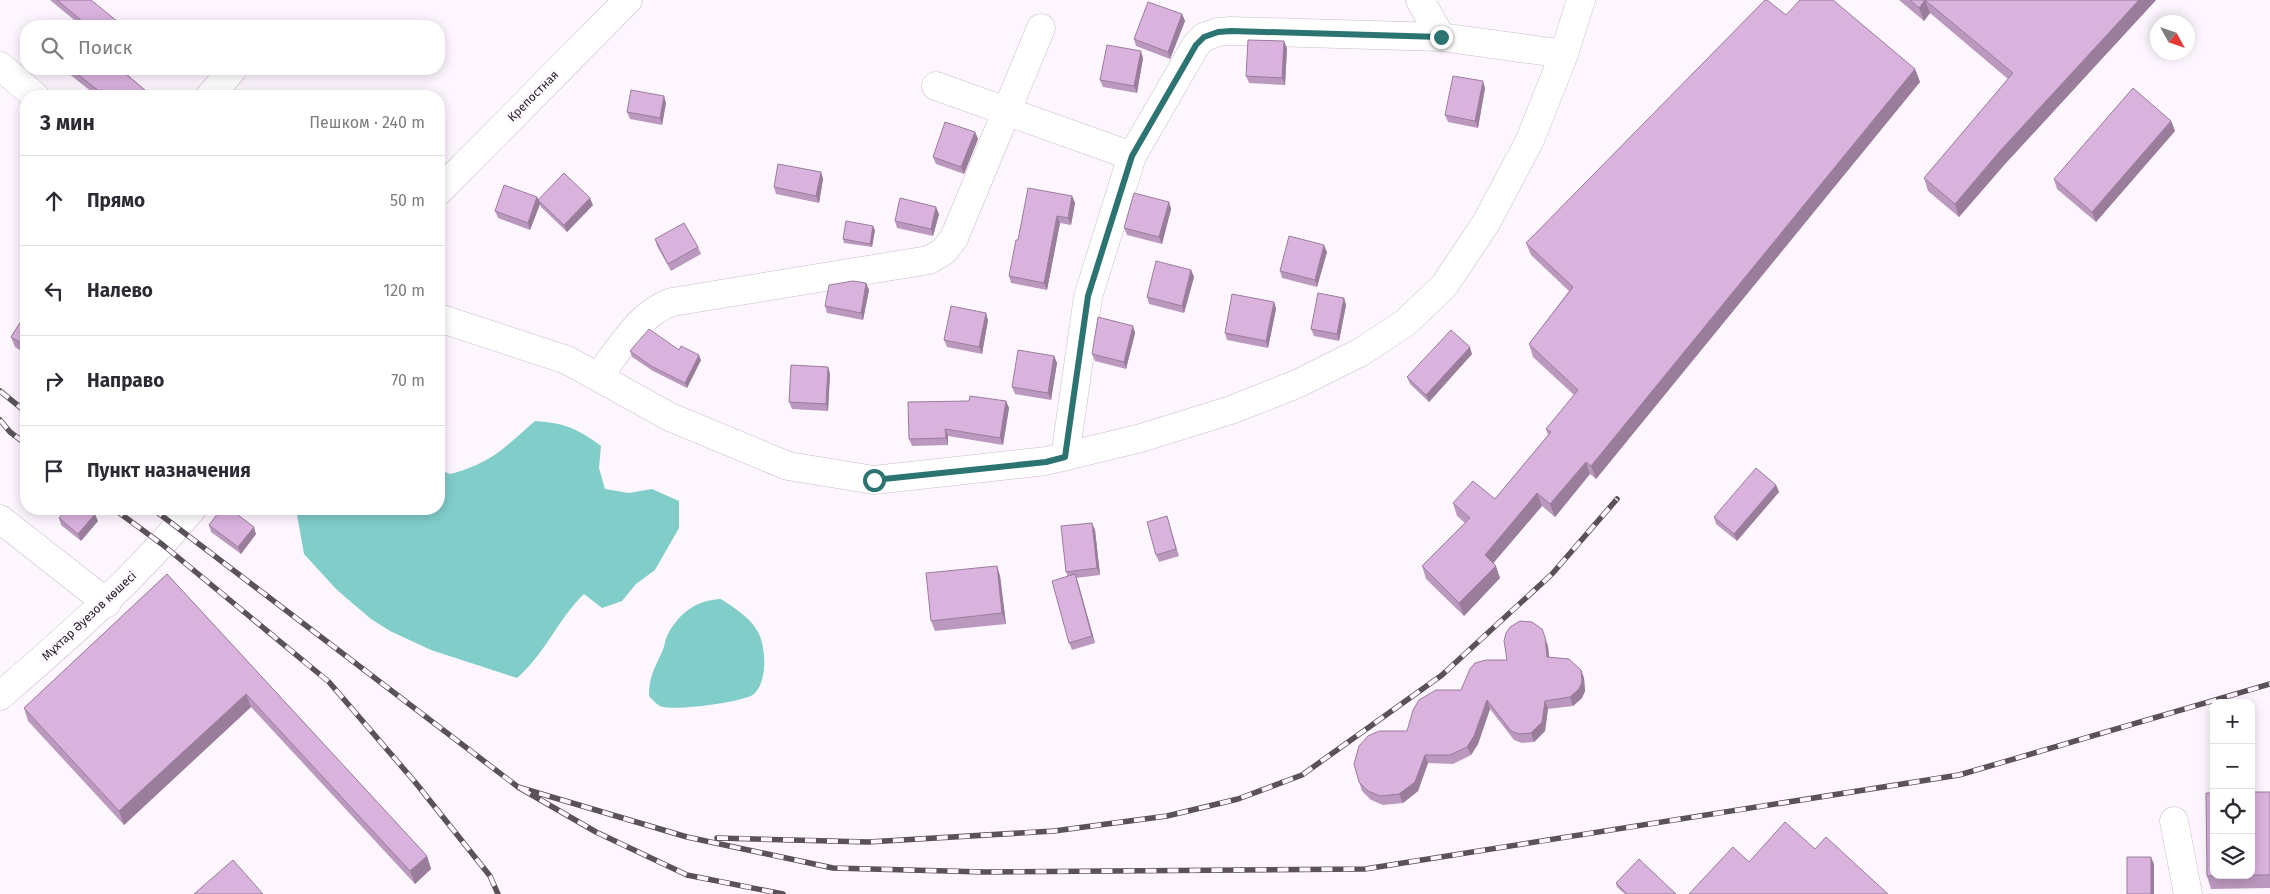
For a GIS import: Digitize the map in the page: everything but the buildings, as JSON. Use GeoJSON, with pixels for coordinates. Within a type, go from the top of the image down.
{"type":"FeatureCollection","features":[{"type":"Feature","properties":{"kind":"street","name":"Крепостная"},"geometry":{"type":"LineString","coordinates":[[445,185],[628,0]]}},
{"type":"Feature","properties":{"kind":"street"},"geometry":{"type":"LineString","coordinates":[[1420,0],[1441,37]]}},
{"type":"Feature","properties":{"kind":"street"},"geometry":{"type":"LineString","coordinates":[[445,320],[568,360],[670,418],[788,466],[874,480],[1046,462],[1141,438],[1231,410],[1297,384],[1361,352],[1405,323],[1444,286],[1486,223],[1530,140],[1564,54],[1581,0]]}},
{"type":"Feature","properties":{"kind":"street"},"geometry":{"type":"LineString","coordinates":[[598,377],[644,319],[660,306],[672,302],[937,257],[954,238],[1041,28]]}},
{"type":"Feature","properties":{"kind":"street"},"geometry":{"type":"LineString","coordinates":[[1065,457],[1088,296],[1132,156],[1190,54],[1204,37],[1218,32],[1231,31],[1441,37],[1564,54]]}},
{"type":"Feature","properties":{"kind":"street"},"geometry":{"type":"LineString","coordinates":[[0,66],[28,90]]}},
{"type":"Feature","properties":{"kind":"street"},"geometry":{"type":"LineString","coordinates":[[215,90],[229,75]]}},
{"type":"Feature","properties":{"kind":"street"},"geometry":{"type":"LineString","coordinates":[[936,86],[1132,156]]}},
{"type":"Feature","properties":{"kind":"street","name":"Мұхтар Әуезов көшесі"},"geometry":{"type":"LineString","coordinates":[[0,696],[107,603],[163,545],[187,515]]}},
{"type":"Feature","properties":{"kind":"street"},"geometry":{"type":"LineString","coordinates":[[0,519],[107,603]]}},
{"type":"Feature","properties":{"kind":"street"},"geometry":{"type":"LineString","coordinates":[[2174,821],[2188,894]]}},
{"type":"Feature","properties":{"kind":"water"},"geometry":{"type":"Polygon","coordinates":[[[535,421],[554,423],[570,428],[601,446],[599,468],[605,489],[629,493],[652,489],[679,501],[679,528],[655,570],[636,584],[622,601],[602,608],[584,594],[566,614],[536,658],[517,678],[431,650],[390,631],[371,619],[337,590],[304,554],[297,515],[445,515],[445,472],[450,474],[487,460],[535,421]]]}},
{"type":"Feature","properties":{"kind":"water"},"geometry":{"type":"Polygon","coordinates":[[[721,599],[746,618],[755,627],[761,638],[764,655],[764,673],[759,688],[748,697],[723,703],[678,708],[660,706],[649,696],[649,689],[668,634],[678,619],[690,609],[704,602],[721,599]]]}},
{"type":"Feature","properties":{"kind":"railway"},"geometry":{"type":"LineString","coordinates":[[0,391],[20,407]]}},
{"type":"Feature","properties":{"kind":"railway"},"geometry":{"type":"LineString","coordinates":[[0,420],[10,432],[20,440]]}},
{"type":"Feature","properties":{"kind":"railway"},"geometry":{"type":"LineString","coordinates":[[717,838],[868,842],[1054,831],[1167,816],[1238,799],[1302,775],[1442,675],[1552,574],[1617,499]]}},
{"type":"Feature","properties":{"kind":"railway"},"geometry":{"type":"LineString","coordinates":[[122,515],[163,545],[329,682],[415,782],[490,876],[498,894]]}},
{"type":"Feature","properties":{"kind":"railway"},"geometry":{"type":"LineString","coordinates":[[161,515],[518,787],[596,832],[687,875],[783,894]]}},
{"type":"Feature","properties":{"kind":"railway"},"geometry":{"type":"LineString","coordinates":[[518,787],[687,837],[833,868],[984,872],[1365,869],[1959,775],[2270,684]]}},
{"type":"Feature","properties":{"kind":"route"},"geometry":{"type":"LineString","coordinates":[[874,480],[1046,462],[1065,457],[1088,296],[1132,156],[1190,54],[1204,37],[1218,32],[1231,31],[1441,37]]}}]}
